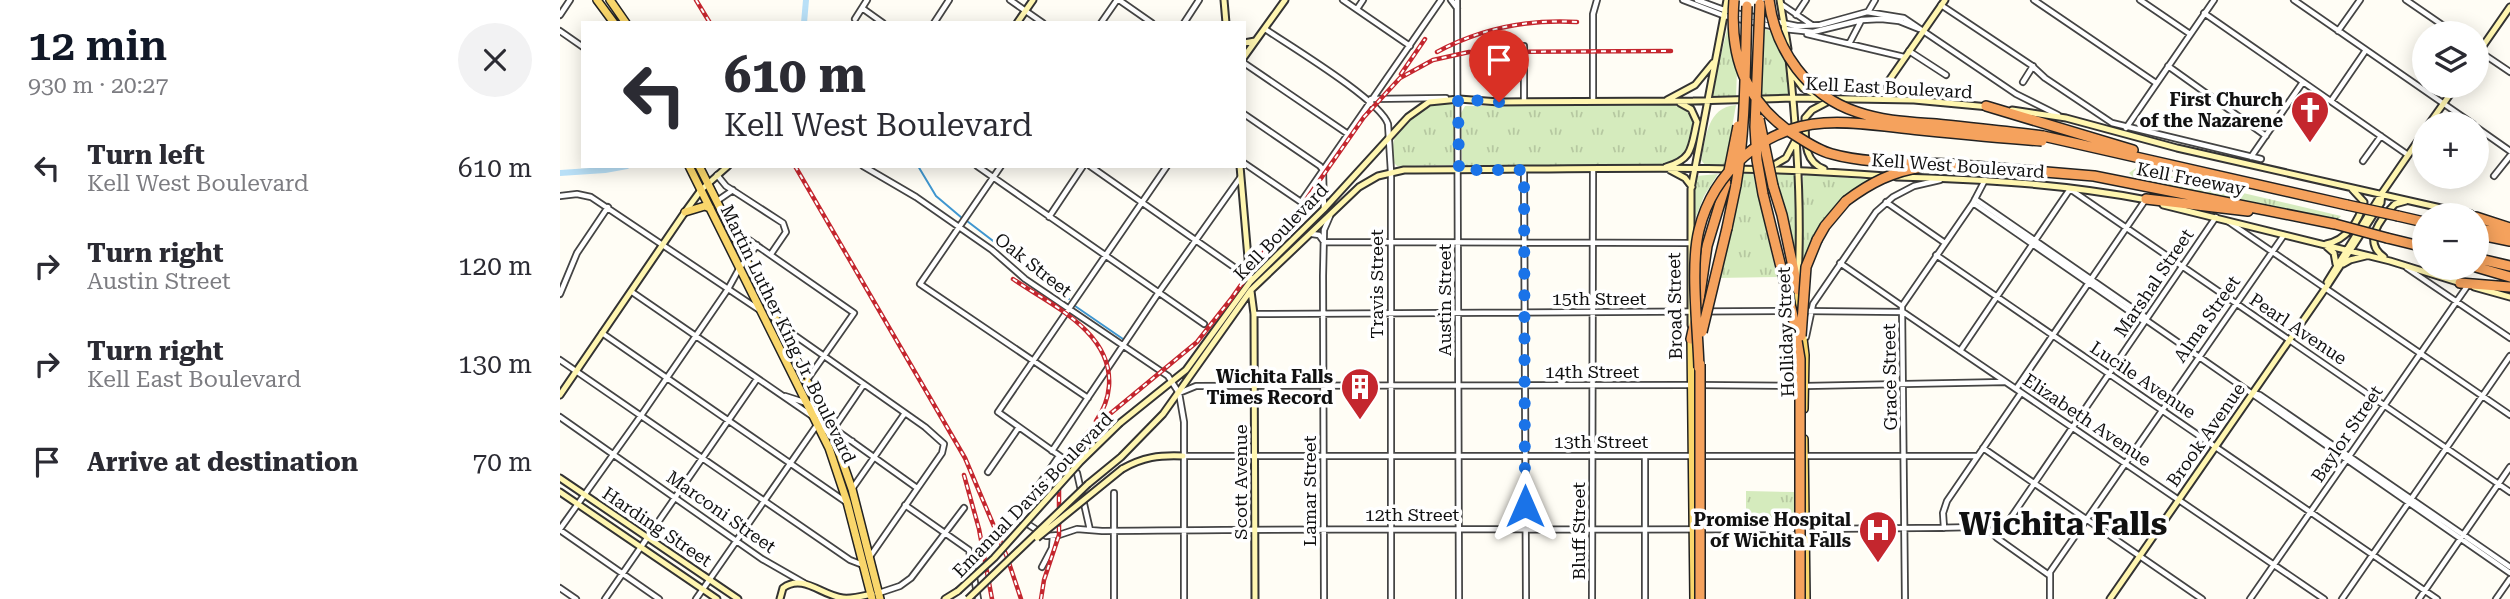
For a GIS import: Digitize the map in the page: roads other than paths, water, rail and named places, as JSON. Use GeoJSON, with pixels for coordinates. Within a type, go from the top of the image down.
{"type":"FeatureCollection","features":[{"type":"Feature","properties":{"kind":"highway"},"geometry":{"type":"LineString","coordinates":[[1734,0],[1732,24],[1740,67],[1750,91],[1783,128],[1831,154],[1859,159],[1949,164]]}},
{"type":"Feature","properties":{"kind":"highway"},"geometry":{"type":"LineString","coordinates":[[1769,0],[1779,40],[1791,62],[1816,89],[1853,111],[1881,120],[2043,139]]}},
{"type":"Feature","properties":{"kind":"highway"},"geometry":{"type":"LineString","coordinates":[[1760,2],[1755,127],[1757,160],[1802,357]]}},
{"type":"Feature","properties":{"kind":"highway"},"geometry":{"type":"LineString","coordinates":[[1691,339],[1707,246],[1740,162],[1747,3]]}},
{"type":"Feature","properties":{"kind":"highway"},"geometry":{"type":"LineString","coordinates":[[1757,79],[1761,129],[1798,290]]}},
{"type":"Feature","properties":{"kind":"highway"},"geometry":{"type":"LineString","coordinates":[[1986,106],[2215,174]]}},
{"type":"Feature","properties":{"kind":"highway"},"geometry":{"type":"LineString","coordinates":[[1700,599],[1696,251],[1704,214],[1722,179],[1750,151],[1787,131],[1822,123],[2043,139]]}},
{"type":"Feature","properties":{"kind":"highway","name":"Kell Freeway"},"geometry":{"type":"LineString","coordinates":[[2043,139],[2215,174],[2412,219]]}},
{"type":"Feature","properties":{"kind":"highway"},"geometry":{"type":"LineString","coordinates":[[1800,599],[1802,357],[1806,267],[1825,226],[1846,201],[1887,176],[1905,169],[1949,164]]}},
{"type":"Feature","properties":{"kind":"highway","name":"Kell Freeway"},"geometry":{"type":"LineString","coordinates":[[1949,164],[2094,176],[2335,224],[2412,244]]}},
{"type":"Feature","properties":{"kind":"highway"},"geometry":{"type":"LineString","coordinates":[[1699,368],[1703,327],[1727,228],[1731,184]]}},
{"type":"Feature","properties":{"kind":"highway"},"geometry":{"type":"LineString","coordinates":[[2146,199],[2301,218]]}},
{"type":"Feature","properties":{"kind":"highway"},"geometry":{"type":"LineString","coordinates":[[2489,220],[2510,226]]}},
{"type":"Feature","properties":{"kind":"highway"},"geometry":{"type":"LineString","coordinates":[[2489,230],[2510,234]]}},
{"type":"Feature","properties":{"kind":"highway"},"geometry":{"type":"LineString","coordinates":[[2489,235],[2510,241]]}},
{"type":"Feature","properties":{"kind":"highway"},"geometry":{"type":"LineString","coordinates":[[2489,261],[2510,266]]}},
{"type":"Feature","properties":{"kind":"highway"},"geometry":{"type":"LineString","coordinates":[[2489,271],[2507,276]]}},
{"type":"Feature","properties":{"kind":"highway"},"geometry":{"type":"LineString","coordinates":[[2464,284],[2510,286]]}},
{"type":"Feature","properties":{"kind":"main road"},"geometry":{"type":"LineString","coordinates":[[597,0],[613,21]]}},
{"type":"Feature","properties":{"kind":"main road"},"geometry":{"type":"LineString","coordinates":[[610,0],[625,21]]}},
{"type":"Feature","properties":{"kind":"main road"},"geometry":{"type":"LineString","coordinates":[[1018,21],[1033,0]]}},
{"type":"Feature","properties":{"kind":"main road"},"geometry":{"type":"LineString","coordinates":[[1224,0],[1226,21]]}},
{"type":"Feature","properties":{"kind":"main road"},"geometry":{"type":"LineString","coordinates":[[1246,54],[1285,0]]}},
{"type":"Feature","properties":{"kind":"main road","name":"Broad Street"},"geometry":{"type":"LineString","coordinates":[[1694,313],[1690,243],[1694,168],[1727,0]]}},
{"type":"Feature","properties":{"kind":"main road","name":"Holliday Street"},"geometry":{"type":"LineString","coordinates":[[1781,2],[1799,170],[1801,234],[1798,290],[1805,386],[1806,599]]}},
{"type":"Feature","properties":{"kind":"main road"},"geometry":{"type":"LineString","coordinates":[[1888,99],[1888,82],[1943,3]]}},
{"type":"Feature","properties":{"kind":"main road"},"geometry":{"type":"LineString","coordinates":[[2489,36],[2510,8]]}},
{"type":"Feature","properties":{"kind":"main road"},"geometry":{"type":"LineString","coordinates":[[1246,42],[1257,39]]}},
{"type":"Feature","properties":{"kind":"main road"},"geometry":{"type":"LineString","coordinates":[[1664,101],[1695,85],[1710,69],[1716,57]]}},
{"type":"Feature","properties":{"kind":"main road"},"geometry":{"type":"LineString","coordinates":[[1790,71],[1807,92],[1822,99]]}},
{"type":"Feature","properties":{"kind":"main road"},"geometry":{"type":"LineString","coordinates":[[2438,112],[2448,98]]}},
{"type":"Feature","properties":{"kind":"main road","name":"Kell East Boulevard"},"geometry":{"type":"LineString","coordinates":[[1390,138],[1408,117],[1423,106],[1458,99],[1524,102],[1888,99],[1986,106],[2066,118],[2177,148],[2419,203]]}},
{"type":"Feature","properties":{"kind":"main road"},"geometry":{"type":"LineString","coordinates":[[1833,172],[1819,167],[1808,158],[1805,118],[1812,110],[1834,99]]}},
{"type":"Feature","properties":{"kind":"main road"},"geometry":{"type":"LineString","coordinates":[[1659,169],[1681,163],[1687,157],[1697,122],[1691,109],[1675,101]]}},
{"type":"Feature","properties":{"kind":"main road"},"geometry":{"type":"LineString","coordinates":[[1766,169],[1786,158],[1794,144],[1796,131]]}},
{"type":"Feature","properties":{"kind":"main road","name":"Kell Boulevard"},"geometry":{"type":"LineString","coordinates":[[1172,382],[1186,370],[1250,282],[1324,209],[1390,138]]}},
{"type":"Feature","properties":{"kind":"main road","name":"Brook Avenue"},"geometry":{"type":"LineString","coordinates":[[2110,599],[2325,287],[2381,203],[2382,193],[2412,149]]}},
{"type":"Feature","properties":{"kind":"main road","name":"Martin Luther King Jr. Boulevard"},"geometry":{"type":"LineString","coordinates":[[690,168],[717,201],[832,432],[852,489],[870,557],[875,596]]}},
{"type":"Feature","properties":{"kind":"main road","name":"Martin Luther King Jr. Boulevard"},"geometry":{"type":"LineString","coordinates":[[699,168],[710,208],[829,448],[847,502],[862,566],[875,596]]}},
{"type":"Feature","properties":{"kind":"main road"},"geometry":{"type":"LineString","coordinates":[[560,395],[685,212],[704,187],[726,168]]}},
{"type":"Feature","properties":{"kind":"main road","name":"Scott Avenue"},"geometry":{"type":"LineString","coordinates":[[1240,168],[1254,314],[1255,599]]}},
{"type":"Feature","properties":{"kind":"main road"},"geometry":{"type":"LineString","coordinates":[[1667,169],[1685,178],[1692,188]]}},
{"type":"Feature","properties":{"kind":"main road","name":"Kell West Boulevard"},"geometry":{"type":"LineString","coordinates":[[1391,172],[1766,169],[1986,179],[2099,191],[2146,199],[2348,250],[2510,297]]}},
{"type":"Feature","properties":{"kind":"main road","name":"Kell Boulevard"},"geometry":{"type":"LineString","coordinates":[[1179,393],[1251,290],[1359,187],[1391,172]]}},
{"type":"Feature","properties":{"kind":"main road"},"geometry":{"type":"LineString","coordinates":[[2323,244],[2341,239],[2361,214],[2364,202],[2346,186]]}},
{"type":"Feature","properties":{"kind":"main road"},"geometry":{"type":"LineString","coordinates":[[704,187],[721,218],[731,229]]}},
{"type":"Feature","properties":{"kind":"main road"},"geometry":{"type":"LineString","coordinates":[[2389,261],[2373,246],[2374,232],[2395,204],[2410,201]]}},
{"type":"Feature","properties":{"kind":"main road"},"geometry":{"type":"LineString","coordinates":[[685,212],[696,207],[710,208]]}},
{"type":"Feature","properties":{"kind":"main road"},"geometry":{"type":"LineString","coordinates":[[2323,244],[2334,253],[2338,266],[2350,260],[2370,256]]}},
{"type":"Feature","properties":{"kind":"main road","name":"Broad Street"},"geometry":{"type":"LineString","coordinates":[[1691,339],[1693,599]]}},
{"type":"Feature","properties":{"kind":"main road","name":"Emanual Davis Boulevard"},"geometry":{"type":"LineString","coordinates":[[945,599],[958,591],[994,558],[1080,462],[1120,424],[1172,382]]}},
{"type":"Feature","properties":{"kind":"main road"},"geometry":{"type":"LineString","coordinates":[[797,406],[810,400],[811,388]]}},
{"type":"Feature","properties":{"kind":"main road","name":"Emanual Davis Boulevard"},"geometry":{"type":"LineString","coordinates":[[968,599],[1031,541],[1047,522],[1148,431],[1179,393]]}},
{"type":"Feature","properties":{"kind":"main road"},"geometry":{"type":"LineString","coordinates":[[829,448],[832,432],[843,434]]}},
{"type":"Feature","properties":{"kind":"main road"},"geometry":{"type":"LineString","coordinates":[[1031,541],[1122,469],[1138,460],[1152,456],[1183,456]]}},
{"type":"Feature","properties":{"kind":"main road","name":"Harding Street"},"geometry":{"type":"LineString","coordinates":[[560,478],[738,599]]}},
{"type":"Feature","properties":{"kind":"main road","name":"Harding Street"},"geometry":{"type":"LineString","coordinates":[[560,492],[717,599]]}},
{"type":"Feature","properties":{"kind":"main road"},"geometry":{"type":"LineString","coordinates":[[780,599],[783,589],[790,584],[808,584]]}},
{"type":"Feature","properties":{"kind":"main road","name":"Marconi Street"},"geometry":{"type":"LineString","coordinates":[[808,584],[822,592],[843,598],[875,596]]}},
{"type":"Feature","properties":{"kind":"street"},"geometry":{"type":"LineString","coordinates":[[560,15],[570,0]]}},
{"type":"Feature","properties":{"kind":"street"},"geometry":{"type":"LineString","coordinates":[[855,19],[867,0]]}},
{"type":"Feature","properties":{"kind":"street"},"geometry":{"type":"LineString","coordinates":[[935,21],[949,0]]}},
{"type":"Feature","properties":{"kind":"street"},"geometry":{"type":"LineString","coordinates":[[1010,0],[1040,21]]}},
{"type":"Feature","properties":{"kind":"street"},"geometry":{"type":"LineString","coordinates":[[1102,21],[1118,0],[1149,21]]}},
{"type":"Feature","properties":{"kind":"street"},"geometry":{"type":"LineString","coordinates":[[1185,21],[1199,0]]}},
{"type":"Feature","properties":{"kind":"street"},"geometry":{"type":"LineString","coordinates":[[1343,0],[1410,46]]}},
{"type":"Feature","properties":{"kind":"street"},"geometry":{"type":"LineString","coordinates":[[1357,9],[1363,0]]}},
{"type":"Feature","properties":{"kind":"street"},"geometry":{"type":"LineString","coordinates":[[1246,164],[1301,202],[1441,0]]}},
{"type":"Feature","properties":{"kind":"street"},"geometry":{"type":"LineString","coordinates":[[1451,0],[1457,9]]}},
{"type":"Feature","properties":{"kind":"street","name":"Austin Street"},"geometry":{"type":"LineString","coordinates":[[1457,0],[1459,599]]}},
{"type":"Feature","properties":{"kind":"street"},"geometry":{"type":"LineString","coordinates":[[1593,100],[1593,14],[1597,0]]}},
{"type":"Feature","properties":{"kind":"street"},"geometry":{"type":"LineString","coordinates":[[1683,0],[1904,57]]}},
{"type":"Feature","properties":{"kind":"street"},"geometry":{"type":"LineString","coordinates":[[1697,0],[1725,13]]}},
{"type":"Feature","properties":{"kind":"street"},"geometry":{"type":"LineString","coordinates":[[1796,15],[1806,0]]}},
{"type":"Feature","properties":{"kind":"street"},"geometry":{"type":"LineString","coordinates":[[1867,12],[1875,0]]}},
{"type":"Feature","properties":{"kind":"street"},"geometry":{"type":"LineString","coordinates":[[2034,0],[2156,83]]}},
{"type":"Feature","properties":{"kind":"street"},"geometry":{"type":"LineString","coordinates":[[2140,0],[2190,34]]}},
{"type":"Feature","properties":{"kind":"street"},"geometry":{"type":"LineString","coordinates":[[2126,128],[2214,0]]}},
{"type":"Feature","properties":{"kind":"street"},"geometry":{"type":"LineString","coordinates":[[2294,0],[2455,112]]}},
{"type":"Feature","properties":{"kind":"street"},"geometry":{"type":"LineString","coordinates":[[2338,31],[2360,0]]}},
{"type":"Feature","properties":{"kind":"street"},"geometry":{"type":"LineString","coordinates":[[2406,0],[2437,21]]}},
{"type":"Feature","properties":{"kind":"street"},"geometry":{"type":"LineString","coordinates":[[1781,2],[1812,26]]}},
{"type":"Feature","properties":{"kind":"street"},"geometry":{"type":"LineString","coordinates":[[1943,3],[2109,122],[2262,159]]}},
{"type":"Feature","properties":{"kind":"street"},"geometry":{"type":"LineString","coordinates":[[862,8],[880,21]]}},
{"type":"Feature","properties":{"kind":"street"},"geometry":{"type":"LineString","coordinates":[[1785,26],[1812,26],[1867,12],[1904,18],[2016,94],[2066,118]]}},
{"type":"Feature","properties":{"kind":"street"},"geometry":{"type":"LineString","coordinates":[[2204,13],[2408,155]]}},
{"type":"Feature","properties":{"kind":"street"},"geometry":{"type":"LineString","coordinates":[[1805,33],[1826,31],[1862,20],[1881,19],[1923,31]]}},
{"type":"Feature","properties":{"kind":"street"},"geometry":{"type":"LineString","coordinates":[[1849,44],[1862,20]]}},
{"type":"Feature","properties":{"kind":"street"},"geometry":{"type":"LineString","coordinates":[[1265,29],[1363,97],[1372,100],[1458,99]]}},
{"type":"Feature","properties":{"kind":"street"},"geometry":{"type":"LineString","coordinates":[[560,32],[581,46]]}},
{"type":"Feature","properties":{"kind":"street"},"geometry":{"type":"LineString","coordinates":[[1524,46],[1524,102]]}},
{"type":"Feature","properties":{"kind":"street"},"geometry":{"type":"LineString","coordinates":[[2331,101],[2366,50]]}},
{"type":"Feature","properties":{"kind":"street"},"geometry":{"type":"LineString","coordinates":[[1909,51],[1946,75]]}},
{"type":"Feature","properties":{"kind":"street"},"geometry":{"type":"LineString","coordinates":[[2489,59],[2510,72]]}},
{"type":"Feature","properties":{"kind":"street"},"geometry":{"type":"LineString","coordinates":[[1246,64],[1348,134]]}},
{"type":"Feature","properties":{"kind":"street"},"geometry":{"type":"LineString","coordinates":[[2023,82],[2033,66]]}},
{"type":"Feature","properties":{"kind":"street"},"geometry":{"type":"LineString","coordinates":[[2168,66],[2266,136]]}},
{"type":"Feature","properties":{"kind":"street"},"geometry":{"type":"LineString","coordinates":[[2251,157],[2303,82]]}},
{"type":"Feature","properties":{"kind":"street","name":"Travis Street"},"geometry":{"type":"LineString","coordinates":[[1372,100],[1386,118],[1390,138],[1391,599]]}},
{"type":"Feature","properties":{"kind":"street"},"geometry":{"type":"LineString","coordinates":[[1246,115],[1322,170],[1324,209]]}},
{"type":"Feature","properties":{"kind":"street"},"geometry":{"type":"LineString","coordinates":[[2363,161],[2381,136]]}},
{"type":"Feature","properties":{"kind":"street"},"geometry":{"type":"LineString","coordinates":[[2489,137],[2510,153],[2494,176]]}},
{"type":"Feature","properties":{"kind":"street","name":"Oak Street"},"geometry":{"type":"LineString","coordinates":[[867,168],[906,190],[992,250],[1019,275],[1168,376],[1179,393]]}},
{"type":"Feature","properties":{"kind":"street"},"geometry":{"type":"LineString","coordinates":[[980,168],[1204,324]]}},
{"type":"Feature","properties":{"kind":"street"},"geometry":{"type":"LineString","coordinates":[[1000,168],[920,284],[1088,398]]}},
{"type":"Feature","properties":{"kind":"street"},"geometry":{"type":"LineString","coordinates":[[1049,217],[1082,168]]}},
{"type":"Feature","properties":{"kind":"street"},"geometry":{"type":"LineString","coordinates":[[1093,168],[1241,272]]}},
{"type":"Feature","properties":{"kind":"street"},"geometry":{"type":"LineString","coordinates":[[1090,530],[1079,476],[1052,450],[998,412],[1166,168]]}},
{"type":"Feature","properties":{"kind":"street"},"geometry":{"type":"LineString","coordinates":[[1524,170],[1526,599]]}},
{"type":"Feature","properties":{"kind":"street","name":"Bluff Street"},"geometry":{"type":"LineString","coordinates":[[1592,599],[1593,170]]}},
{"type":"Feature","properties":{"kind":"street"},"geometry":{"type":"LineString","coordinates":[[717,175],[733,190],[781,221],[786,230],[771,254]]}},
{"type":"Feature","properties":{"kind":"street"},"geometry":{"type":"LineString","coordinates":[[1052,450],[1241,177]]}},
{"type":"Feature","properties":{"kind":"street"},"geometry":{"type":"LineString","coordinates":[[1802,357],[1811,311],[1840,262],[1886,202],[1926,182],[1986,179]]}},
{"type":"Feature","properties":{"kind":"street","name":"Grace Street"},"geometry":{"type":"LineString","coordinates":[[1905,599],[1903,309],[1986,179]]}},
{"type":"Feature","properties":{"kind":"street"},"geometry":{"type":"LineString","coordinates":[[1960,351],[2070,189]]}},
{"type":"Feature","properties":{"kind":"street","name":"Pearl Avenue"},"geometry":{"type":"LineString","coordinates":[[2070,189],[2510,492]]}},
{"type":"Feature","properties":{"kind":"street"},"geometry":{"type":"LineString","coordinates":[[717,201],[733,190]]}},
{"type":"Feature","properties":{"kind":"street"},"geometry":{"type":"LineString","coordinates":[[2093,205],[2092,200],[2099,191]]}},
{"type":"Feature","properties":{"kind":"street"},"geometry":{"type":"LineString","coordinates":[[1324,193],[1327,197],[1334,198]]}},
{"type":"Feature","properties":{"kind":"street"},"geometry":{"type":"LineString","coordinates":[[560,196],[577,194],[590,197],[761,312]]}},
{"type":"Feature","properties":{"kind":"street"},"geometry":{"type":"LineString","coordinates":[[1944,528],[1944,506],[2053,335],[2146,199]]}},
{"type":"Feature","properties":{"kind":"street"},"geometry":{"type":"LineString","coordinates":[[1974,201],[2091,281],[2142,320],[2146,320],[2252,393],[2260,395],[2348,459],[2510,568]]}},
{"type":"Feature","properties":{"kind":"street"},"geometry":{"type":"LineString","coordinates":[[1886,202],[1945,243]]}},
{"type":"Feature","properties":{"kind":"street"},"geometry":{"type":"LineString","coordinates":[[560,295],[577,253],[608,208]]}},
{"type":"Feature","properties":{"kind":"street","name":"Lamar Street"},"geometry":{"type":"LineString","coordinates":[[1324,599],[1324,242],[1330,215]]}},
{"type":"Feature","properties":{"kind":"street","name":"Marshal Street"},"geometry":{"type":"LineString","coordinates":[[1997,538],[2216,217]]}},
{"type":"Feature","properties":{"kind":"street"},"geometry":{"type":"LineString","coordinates":[[2226,220],[2510,415]]}},
{"type":"Feature","properties":{"kind":"street"},"geometry":{"type":"LineString","coordinates":[[731,229],[854,313],[807,380]]}},
{"type":"Feature","properties":{"kind":"street"},"geometry":{"type":"LineString","coordinates":[[1312,234],[1319,235],[1324,242],[1690,243]]}},
{"type":"Feature","properties":{"kind":"street","name":"Alma Street"},"geometry":{"type":"LineString","coordinates":[[2049,575],[2284,235]]}},
{"type":"Feature","properties":{"kind":"street"},"geometry":{"type":"LineString","coordinates":[[659,599],[560,530],[757,246]]}},
{"type":"Feature","properties":{"kind":"street","name":"Lucile Avenue"},"geometry":{"type":"LineString","coordinates":[[1936,255],[2437,599]]}},
{"type":"Feature","properties":{"kind":"street","name":"Elizabeth Avenue"},"geometry":{"type":"LineString","coordinates":[[1840,262],[1960,351],[2324,599]]}},
{"type":"Feature","properties":{"kind":"street"},"geometry":{"type":"LineString","coordinates":[[2404,266],[2510,338]]}},
{"type":"Feature","properties":{"kind":"street","name":"Baylor Street"},"geometry":{"type":"LineString","coordinates":[[2250,599],[2456,302],[2464,284]]}},
{"type":"Feature","properties":{"kind":"street"},"geometry":{"type":"LineString","coordinates":[[632,292],[832,432],[852,442]]}},
{"type":"Feature","properties":{"kind":"street","name":"15th Street"},"geometry":{"type":"LineString","coordinates":[[1254,314],[1694,313],[1903,309]]}},
{"type":"Feature","properties":{"kind":"street"},"geometry":{"type":"LineString","coordinates":[[560,360],[640,418],[862,566],[944,449],[936,435],[780,325]]}},
{"type":"Feature","properties":{"kind":"street"},"geometry":{"type":"LineString","coordinates":[[602,333],[847,502]]}},
{"type":"Feature","properties":{"kind":"street"},"geometry":{"type":"LineString","coordinates":[[2342,599],[2510,356]]}},
{"type":"Feature","properties":{"kind":"street"},"geometry":{"type":"LineString","coordinates":[[605,599],[757,379]]}},
{"type":"Feature","properties":{"kind":"street","name":"14th Street"},"geometry":{"type":"LineString","coordinates":[[1179,393],[1196,386],[1805,386],[2005,382]]}},
{"type":"Feature","properties":{"kind":"street"},"geometry":{"type":"LineString","coordinates":[[832,432],[864,384]]}},
{"type":"Feature","properties":{"kind":"street"},"geometry":{"type":"LineString","coordinates":[[1179,393],[1184,422],[1184,599]]}},
{"type":"Feature","properties":{"kind":"street"},"geometry":{"type":"LineString","coordinates":[[782,395],[813,406],[832,432]]}},
{"type":"Feature","properties":{"kind":"street"},"geometry":{"type":"LineString","coordinates":[[852,489],[905,413]]}},
{"type":"Feature","properties":{"kind":"street","name":"Marconi Street"},"geometry":{"type":"LineString","coordinates":[[560,417],[762,559],[808,584]]}},
{"type":"Feature","properties":{"kind":"street"},"geometry":{"type":"LineString","coordinates":[[696,599],[817,425]]}},
{"type":"Feature","properties":{"kind":"street"},"geometry":{"type":"LineString","coordinates":[[988,472],[1019,427]]}},
{"type":"Feature","properties":{"kind":"street"},"geometry":{"type":"LineString","coordinates":[[843,434],[917,488]]}},
{"type":"Feature","properties":{"kind":"street"},"geometry":{"type":"LineString","coordinates":[[1983,448],[2202,599]]}},
{"type":"Feature","properties":{"kind":"street"},"geometry":{"type":"LineString","coordinates":[[1042,567],[1050,553],[1053,536],[1046,536],[1017,517],[1059,456]]}},
{"type":"Feature","properties":{"kind":"street","name":"13th Street"},"geometry":{"type":"LineString","coordinates":[[1183,456],[1977,456]]}},
{"type":"Feature","properties":{"kind":"street"},"geometry":{"type":"LineString","coordinates":[[1645,456],[1645,599]]}},
{"type":"Feature","properties":{"kind":"street"},"geometry":{"type":"LineString","coordinates":[[2420,599],[2510,467]]}},
{"type":"Feature","properties":{"kind":"street"},"geometry":{"type":"LineString","coordinates":[[1114,493],[1114,599]]}},
{"type":"Feature","properties":{"kind":"street"},"geometry":{"type":"LineString","coordinates":[[905,505],[967,548],[978,599]]}},
{"type":"Feature","properties":{"kind":"street"},"geometry":{"type":"LineString","coordinates":[[875,596],[900,586],[911,578],[964,508]]}},
{"type":"Feature","properties":{"kind":"street"},"geometry":{"type":"LineString","coordinates":[[1986,527],[2049,575],[2050,599]]}},
{"type":"Feature","properties":{"kind":"street","name":"12th Street"},"geometry":{"type":"LineString","coordinates":[[1053,536],[1069,530],[2004,527]]}},
{"type":"Feature","properties":{"kind":"street"},"geometry":{"type":"LineString","coordinates":[[2462,537],[2510,573]]}},
{"type":"Feature","properties":{"kind":"street"},"geometry":{"type":"LineString","coordinates":[[2496,599],[2510,579]]}},
{"type":"Feature","properties":{"kind":"street"},"geometry":{"type":"LineString","coordinates":[[560,588],[576,599]]}},
{"type":"Feature","properties":{"kind":"waterway"},"geometry":{"type":"LineString","coordinates":[[804,21],[806,0]]}},
{"type":"Feature","properties":{"kind":"waterway"},"geometry":{"type":"LineString","coordinates":[[560,173],[616,168]]}},
{"type":"Feature","properties":{"kind":"waterway"},"geometry":{"type":"LineString","coordinates":[[919,168],[936,196],[962,218]]}},
{"type":"Feature","properties":{"kind":"waterway"},"geometry":{"type":"LineString","coordinates":[[967,221],[1069,299]]}},
{"type":"Feature","properties":{"kind":"waterway"},"geometry":{"type":"LineString","coordinates":[[1075,306],[1123,339]]}},
{"type":"Feature","properties":{"kind":"railway"},"geometry":{"type":"LineString","coordinates":[[696,0],[709,21]]}},
{"type":"Feature","properties":{"kind":"railway"},"geometry":{"type":"LineString","coordinates":[[1437,52],[1471,37],[1505,27],[1540,22],[1577,22]]}},
{"type":"Feature","properties":{"kind":"railway"},"geometry":{"type":"LineString","coordinates":[[1401,74],[1425,39]]}},
{"type":"Feature","properties":{"kind":"railway"},"geometry":{"type":"LineString","coordinates":[[1041,599],[1044,580],[1059,535],[1061,469],[1070,454],[1088,432],[1197,342],[1303,204],[1364,117],[1400,78],[1433,60],[1469,52],[1671,51]]}},
{"type":"Feature","properties":{"kind":"railway"},"geometry":{"type":"LineString","coordinates":[[796,168],[965,458],[1007,557],[1021,599]]}},
{"type":"Feature","properties":{"kind":"railway"},"geometry":{"type":"LineString","coordinates":[[1013,279],[1077,322],[1101,350],[1108,367],[1109,386],[1105,405],[1096,421]]}},
{"type":"Feature","properties":{"kind":"railway"},"geometry":{"type":"LineString","coordinates":[[964,475],[979,529],[992,599]]}},
{"type":"Feature","properties":{"kind":"place","name":"First Church of the Nazarene"},"geometry":{"type":"Point","coordinates":[2310,144]}},
{"type":"Feature","properties":{"kind":"place","name":"Wichita Falls Times Record"},"geometry":{"type":"Point","coordinates":[1360,421]}},
{"type":"Feature","properties":{"kind":"place","name":"Promise Hospital of Wichita Falls"},"geometry":{"type":"Point","coordinates":[1878,564]}},
{"type":"Feature","properties":{"kind":"district","name":"Wichita Falls"},"geometry":{"type":"Point","coordinates":[2063,524]}}]}
